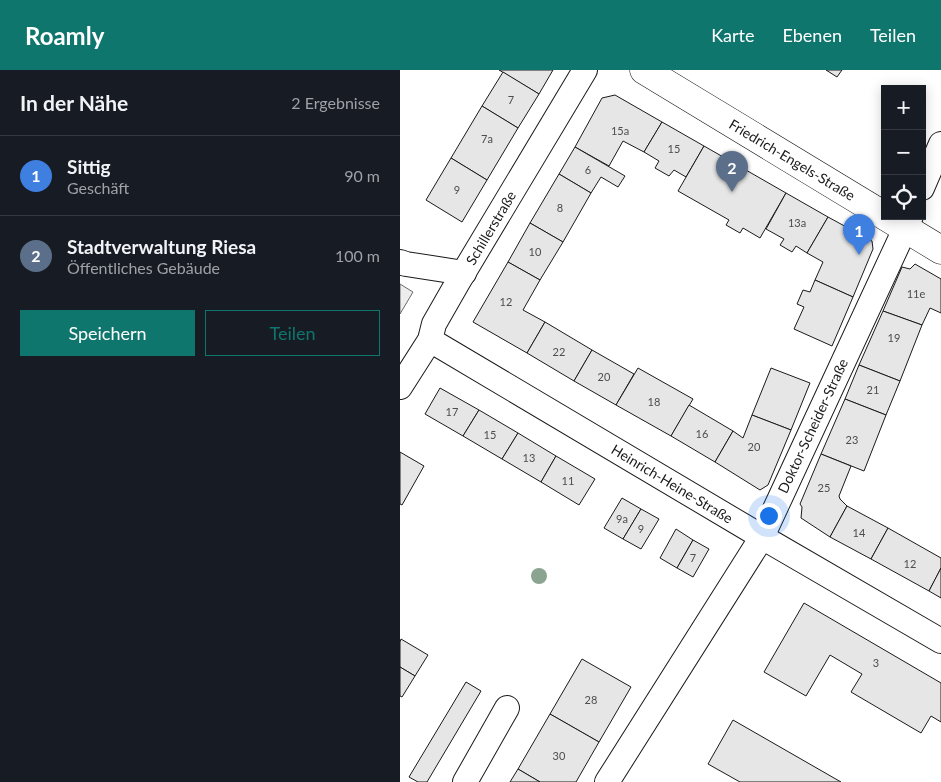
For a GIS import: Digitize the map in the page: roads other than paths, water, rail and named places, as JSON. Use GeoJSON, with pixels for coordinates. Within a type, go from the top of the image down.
{"type":"FeatureCollection","features":[{"type":"Feature","properties":{"kind":"main road","name":"Friedrich-Engels-Straße"},"geometry":{"type":"LineString","coordinates":[[644,70],[908,223],[941,250]]}},
{"type":"Feature","properties":{"kind":"street","name":"Schillerstraße"},"geometry":{"type":"LineString","coordinates":[[400,387],[430,340],[434,324],[585,70]]}},
{"type":"Feature","properties":{"kind":"street"},"geometry":{"type":"LineString","coordinates":[[926,179],[941,144]]}},
{"type":"Feature","properties":{"kind":"street","name":"Doktor-Scheider-Straße"},"geometry":{"type":"LineString","coordinates":[[608,782],[762,537],[908,223]]}},
{"type":"Feature","properties":{"kind":"street"},"geometry":{"type":"LineString","coordinates":[[402,266],[464,273]]}},
{"type":"Feature","properties":{"kind":"street","name":"Heinrich-Heine-Straße"},"geometry":{"type":"LineString","coordinates":[[430,340],[762,537],[941,640]]}},
{"type":"Feature","properties":{"kind":"street"},"geometry":{"type":"LineString","coordinates":[[465,782],[507,708]]}},
{"type":"Feature","properties":{"kind":"place","name":"Stadtverwaltung Riesa"},"geometry":{"type":"Point","coordinates":[732,192]}},
{"type":"Feature","properties":{"kind":"place","name":"Sittig"},"geometry":{"type":"Point","coordinates":[859,255]}}]}
